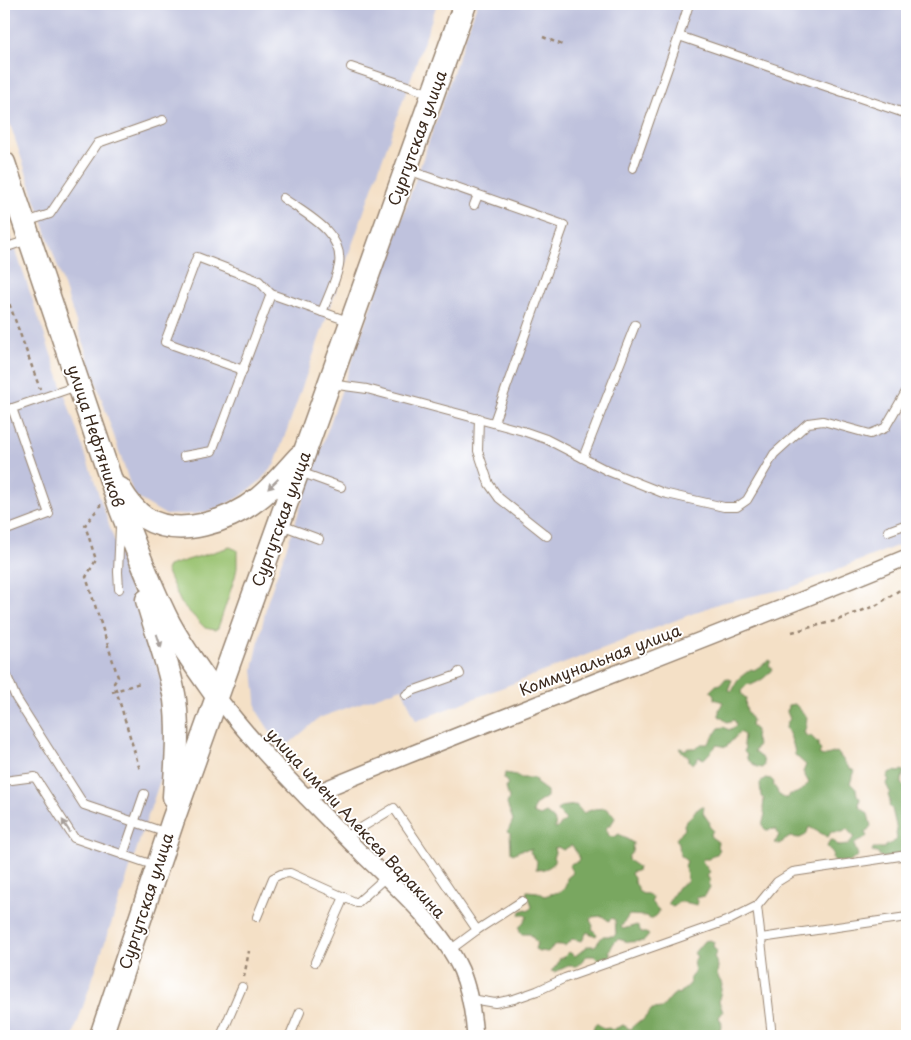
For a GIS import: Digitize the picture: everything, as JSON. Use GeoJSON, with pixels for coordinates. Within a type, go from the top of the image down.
{"type":"FeatureCollection","features":[{"type":"Feature","properties":{"kind":"main road","name":"Сургутская улица"},"geometry":{"type":"LineString","coordinates":[[101,1036],[217,696],[465,4]]}},
{"type":"Feature","properties":{"kind":"main road","name":"улица Нефтяников"},"geometry":{"type":"LineString","coordinates":[[4,163],[8,187],[27,231],[70,388],[107,468],[121,510],[149,580],[170,624],[189,656],[217,696]]}},
{"type":"Feature","properties":{"kind":"main road"},"geometry":{"type":"LineString","coordinates":[[107,468],[127,501],[144,517],[159,525],[174,527],[194,526],[222,518],[243,509],[259,498],[307,449]]}},
{"type":"Feature","properties":{"kind":"main road"},"geometry":{"type":"LineString","coordinates":[[121,510],[171,679],[175,701],[177,733],[171,827]]}},
{"type":"Feature","properties":{"kind":"street","name":"Коммунальная улица"},"geometry":{"type":"LineString","coordinates":[[306,797],[372,765],[434,744],[798,602],[907,557]]}},
{"type":"Feature","properties":{"kind":"street","name":"улица имени Алексея Варакина"},"geometry":{"type":"LineString","coordinates":[[217,696],[251,738],[306,797],[418,910],[450,950],[471,999],[475,1036]]}},
{"type":"Feature","properties":{"kind":"lane"},"geometry":{"type":"LineString","coordinates":[[633,168],[689,4]]}},
{"type":"Feature","properties":{"kind":"lane"},"geometry":{"type":"LineString","coordinates":[[679,36],[907,114]]}},
{"type":"Feature","properties":{"kind":"lane"},"geometry":{"type":"LineString","coordinates":[[351,67],[433,94]]}},
{"type":"Feature","properties":{"kind":"lane"},"geometry":{"type":"LineString","coordinates":[[4,248],[50,214],[98,142],[163,120]]}},
{"type":"Feature","properties":{"kind":"lane"},"geometry":{"type":"LineString","coordinates":[[406,170],[564,225],[494,422]]}},
{"type":"Feature","properties":{"kind":"lane"},"geometry":{"type":"LineString","coordinates":[[474,205],[478,195]]}},
{"type":"Feature","properties":{"kind":"lane"},"geometry":{"type":"LineString","coordinates":[[283,198],[326,229],[335,242],[339,253],[338,266],[322,312]]}},
{"type":"Feature","properties":{"kind":"lane"},"geometry":{"type":"LineString","coordinates":[[242,370],[165,342],[197,257],[259,281],[271,294],[352,322]]}},
{"type":"Feature","properties":{"kind":"lane"},"geometry":{"type":"LineString","coordinates":[[184,456],[212,451],[271,294]]}},
{"type":"Feature","properties":{"kind":"lane"},"geometry":{"type":"LineString","coordinates":[[583,458],[635,324]]}},
{"type":"Feature","properties":{"kind":"lane"},"geometry":{"type":"LineString","coordinates":[[330,384],[367,389],[494,422],[546,439],[608,471],[663,493],[724,507],[737,507],[747,500],[774,454],[808,423],[823,422],[870,434],[885,428],[907,390]]}},
{"type":"Feature","properties":{"kind":"lane"},"geometry":{"type":"LineString","coordinates":[[4,411],[8,407],[70,388]]}},
{"type":"Feature","properties":{"kind":"lane"},"geometry":{"type":"LineString","coordinates":[[4,531],[49,514],[8,407]]}},
{"type":"Feature","properties":{"kind":"lane"},"geometry":{"type":"LineString","coordinates":[[479,418],[478,451],[489,484],[498,498],[547,536]]}},
{"type":"Feature","properties":{"kind":"lane"},"geometry":{"type":"LineString","coordinates":[[298,471],[341,487]]}},
{"type":"Feature","properties":{"kind":"lane"},"geometry":{"type":"LineString","coordinates":[[119,590],[121,510]]}},
{"type":"Feature","properties":{"kind":"lane"},"geometry":{"type":"LineString","coordinates":[[279,524],[319,539]]}},
{"type":"Feature","properties":{"kind":"lane"},"geometry":{"type":"LineString","coordinates":[[888,531],[907,524]]}},
{"type":"Feature","properties":{"kind":"lane"},"geometry":{"type":"LineString","coordinates":[[4,669],[16,698],[84,805],[134,822],[171,827]]}},
{"type":"Feature","properties":{"kind":"lane"},"geometry":{"type":"LineString","coordinates":[[406,695],[412,691],[460,674],[459,672]]}},
{"type":"Feature","properties":{"kind":"lane"},"geometry":{"type":"LineString","coordinates":[[4,781],[35,777],[74,838],[158,866]]}},
{"type":"Feature","properties":{"kind":"lane"},"geometry":{"type":"LineString","coordinates":[[123,855],[144,794]]}},
{"type":"Feature","properties":{"kind":"lane"},"geometry":{"type":"LineString","coordinates":[[346,837],[394,808],[477,930]]}},
{"type":"Feature","properties":{"kind":"lane"},"geometry":{"type":"LineString","coordinates":[[471,999],[495,1003],[514,999],[565,978],[729,920],[757,906],[777,882],[793,872],[907,855]]}},
{"type":"Feature","properties":{"kind":"lane"},"geometry":{"type":"LineString","coordinates":[[257,917],[273,878],[281,874],[290,873],[357,903],[386,877]]}},
{"type":"Feature","properties":{"kind":"lane"},"geometry":{"type":"LineString","coordinates":[[315,962],[344,897]]}},
{"type":"Feature","properties":{"kind":"lane"},"geometry":{"type":"LineString","coordinates":[[450,950],[522,901]]}},
{"type":"Feature","properties":{"kind":"lane"},"geometry":{"type":"LineString","coordinates":[[757,906],[772,1036]]}},
{"type":"Feature","properties":{"kind":"lane"},"geometry":{"type":"LineString","coordinates":[[760,938],[907,917]]}},
{"type":"Feature","properties":{"kind":"lane"},"geometry":{"type":"LineString","coordinates":[[221,1036],[242,987]]}},
{"type":"Feature","properties":{"kind":"lane"},"geometry":{"type":"LineString","coordinates":[[290,1036],[300,1012]]}},
{"type":"Feature","properties":{"kind":"path"},"geometry":{"type":"LineString","coordinates":[[543,37],[565,46]]}},
{"type":"Feature","properties":{"kind":"path"},"geometry":{"type":"LineString","coordinates":[[4,289],[40,389],[70,388]]}},
{"type":"Feature","properties":{"kind":"path"},"geometry":{"type":"LineString","coordinates":[[97,497],[100,506],[85,525],[96,560],[86,577],[118,677],[114,683],[140,770]]}},
{"type":"Feature","properties":{"kind":"path"},"geometry":{"type":"LineString","coordinates":[[792,632],[836,622],[876,605],[907,585]]}},
{"type":"Feature","properties":{"kind":"path"},"geometry":{"type":"LineString","coordinates":[[112,692],[140,683]]}},
{"type":"Feature","properties":{"kind":"path"},"geometry":{"type":"LineString","coordinates":[[242,987],[248,951]]}},
{"type":"Feature","properties":{"kind":"shaded area"},"geometry":{"type":"Polygon","coordinates":[[[4,4],[437,4],[275,464],[259,482],[240,497],[216,509],[196,514],[166,515],[134,496],[4,106],[4,4]]]}},
{"type":"Feature","properties":{"kind":"shaded area"},"geometry":{"type":"Polygon","coordinates":[[[477,4],[907,4],[907,542],[790,588],[720,603],[416,721],[402,688],[319,718],[282,750],[257,711],[253,669],[267,603],[477,4]]]}},
{"type":"Feature","properties":{"kind":"shaded area"},"geometry":{"type":"Polygon","coordinates":[[[4,216],[167,695],[168,757],[73,1036],[4,1036],[4,216]]]}},
{"type":"Feature","properties":{"kind":"green space"},"geometry":{"type":"Polygon","coordinates":[[[230,547],[237,550],[235,577],[218,628],[215,630],[205,628],[181,603],[166,570],[168,566],[230,547]]]}},
{"type":"Feature","properties":{"kind":"green space"},"geometry":{"type":"Polygon","coordinates":[[[770,660],[769,665],[772,669],[767,675],[754,684],[748,684],[741,691],[742,695],[746,698],[746,707],[752,720],[751,726],[756,730],[755,739],[758,744],[754,752],[763,759],[764,766],[762,768],[757,767],[747,759],[743,744],[744,735],[740,732],[726,747],[717,745],[704,759],[699,757],[693,764],[689,761],[689,758],[680,748],[685,750],[697,748],[701,744],[708,744],[719,728],[724,727],[729,730],[736,726],[734,720],[727,722],[719,716],[719,710],[723,702],[714,699],[714,695],[710,691],[716,685],[721,684],[726,678],[732,680],[728,690],[733,690],[738,679],[751,669],[754,670],[770,660]]]}},
{"type":"Feature","properties":{"kind":"green space"},"geometry":{"type":"Polygon","coordinates":[[[795,704],[807,717],[807,726],[804,731],[806,736],[811,736],[818,743],[818,747],[821,750],[819,754],[823,756],[837,752],[850,769],[855,771],[850,783],[856,789],[857,795],[860,798],[859,806],[868,814],[871,826],[865,833],[867,836],[854,845],[858,855],[850,862],[835,861],[832,858],[833,853],[827,847],[830,840],[833,840],[839,846],[848,845],[854,837],[847,829],[843,832],[831,832],[828,837],[809,827],[806,835],[800,838],[790,837],[779,844],[775,843],[779,835],[776,829],[766,830],[762,826],[765,814],[760,783],[765,778],[771,779],[774,782],[773,785],[778,794],[784,798],[788,798],[790,794],[798,792],[809,783],[803,772],[806,765],[795,755],[792,741],[786,728],[790,719],[787,712],[788,705],[795,704]]]}},
{"type":"Feature","properties":{"kind":"green space"},"geometry":{"type":"Polygon","coordinates":[[[904,771],[901,784],[907,788],[907,851],[903,855],[883,858],[877,853],[872,852],[873,848],[884,848],[897,839],[892,809],[889,806],[888,795],[890,792],[886,784],[889,780],[887,777],[889,773],[904,771]]]}},
{"type":"Feature","properties":{"kind":"green space"},"geometry":{"type":"Polygon","coordinates":[[[505,773],[521,778],[533,778],[536,780],[536,783],[547,791],[547,797],[535,805],[533,813],[540,816],[546,813],[552,817],[556,829],[566,820],[557,811],[560,807],[576,805],[583,813],[605,808],[613,814],[615,818],[606,828],[609,836],[614,837],[619,834],[633,843],[632,852],[628,860],[638,867],[637,871],[631,874],[634,882],[638,887],[638,891],[650,895],[653,899],[651,902],[659,910],[656,916],[650,919],[646,916],[629,915],[621,927],[623,929],[637,925],[642,933],[649,935],[644,941],[629,942],[618,939],[613,944],[609,952],[611,955],[606,961],[598,960],[594,956],[587,956],[577,966],[568,966],[555,972],[551,971],[557,965],[560,958],[563,958],[569,952],[575,956],[588,946],[595,946],[603,936],[614,936],[616,934],[615,920],[612,918],[609,921],[602,916],[592,917],[590,920],[593,926],[592,929],[597,934],[596,936],[587,932],[582,941],[572,939],[565,946],[555,946],[548,952],[535,949],[537,943],[530,934],[521,934],[519,928],[527,917],[519,915],[521,911],[526,909],[528,911],[532,907],[530,900],[526,896],[527,891],[538,892],[545,896],[563,890],[567,878],[573,873],[569,866],[580,859],[572,845],[563,850],[558,847],[554,848],[555,853],[553,857],[555,861],[552,865],[547,868],[536,869],[537,861],[530,852],[532,849],[521,850],[513,854],[511,852],[510,833],[508,831],[513,820],[507,804],[509,798],[506,788],[508,784],[504,778],[505,773]]]}},
{"type":"Feature","properties":{"kind":"green space"},"geometry":{"type":"Polygon","coordinates":[[[702,806],[704,807],[703,813],[713,830],[710,836],[718,842],[717,847],[720,849],[717,854],[702,861],[710,872],[707,875],[710,887],[705,896],[696,898],[698,901],[697,905],[678,902],[672,907],[668,903],[678,887],[688,881],[685,866],[687,861],[680,856],[679,843],[676,839],[685,829],[686,821],[702,806]]]}},
{"type":"Feature","properties":{"kind":"green space"},"geometry":{"type":"Polygon","coordinates":[[[710,940],[714,942],[713,947],[717,951],[714,957],[718,966],[717,975],[722,984],[719,1001],[723,1012],[719,1017],[722,1024],[720,1030],[725,1036],[605,1036],[601,1033],[596,1033],[593,1029],[595,1024],[598,1024],[603,1029],[609,1028],[612,1030],[623,1025],[630,1029],[642,1021],[652,1009],[662,1008],[672,996],[676,993],[679,994],[690,984],[690,978],[695,971],[693,962],[697,957],[694,953],[704,941],[710,940]]]}}]}
